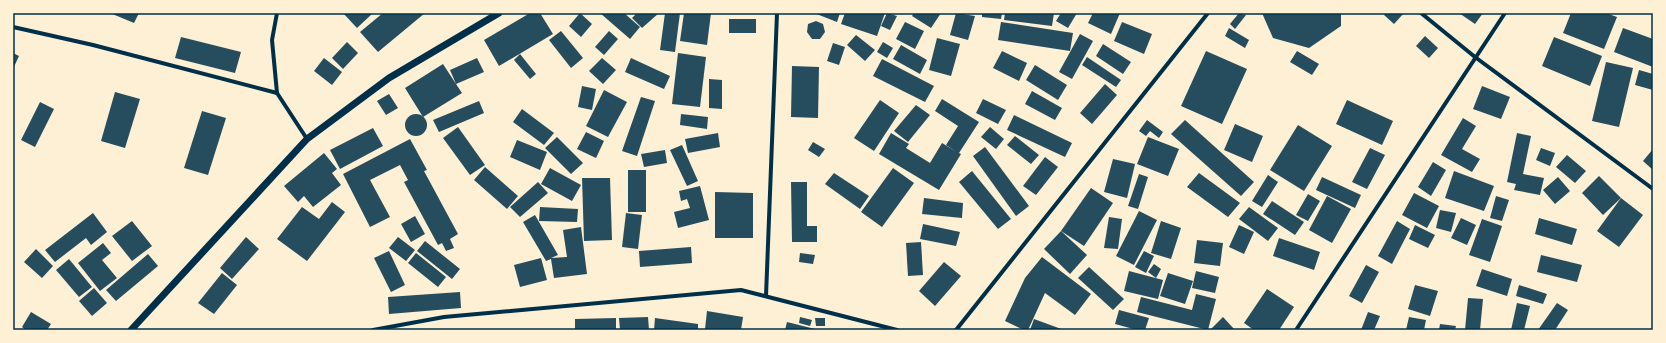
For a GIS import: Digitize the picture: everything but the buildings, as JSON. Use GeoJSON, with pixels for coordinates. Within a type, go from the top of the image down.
{"type":"FeatureCollection","features":[{"type":"Feature","properties":{"kind":"street"},"geometry":{"type":"LineString","coordinates":[[277,13],[272,40],[278,94],[307,139]]}},
{"type":"Feature","properties":{"kind":"street"},"geometry":{"type":"LineString","coordinates":[[131,330],[307,139],[389,78],[499,13]]}},
{"type":"Feature","properties":{"kind":"street"},"geometry":{"type":"LineString","coordinates":[[766,296],[777,13]]}},
{"type":"Feature","properties":{"kind":"street"},"geometry":{"type":"LineString","coordinates":[[956,330],[1208,13]]}},
{"type":"Feature","properties":{"kind":"street"},"geometry":{"type":"LineString","coordinates":[[1421,13],[1475,57],[1653,189]]}},
{"type":"Feature","properties":{"kind":"street"},"geometry":{"type":"LineString","coordinates":[[1296,330],[1505,13]]}},
{"type":"Feature","properties":{"kind":"street"},"geometry":{"type":"LineString","coordinates":[[13,27],[278,94]]}},
{"type":"Feature","properties":{"kind":"street"},"geometry":{"type":"LineString","coordinates":[[373,330],[444,317],[741,290],[897,330]]}}]}
